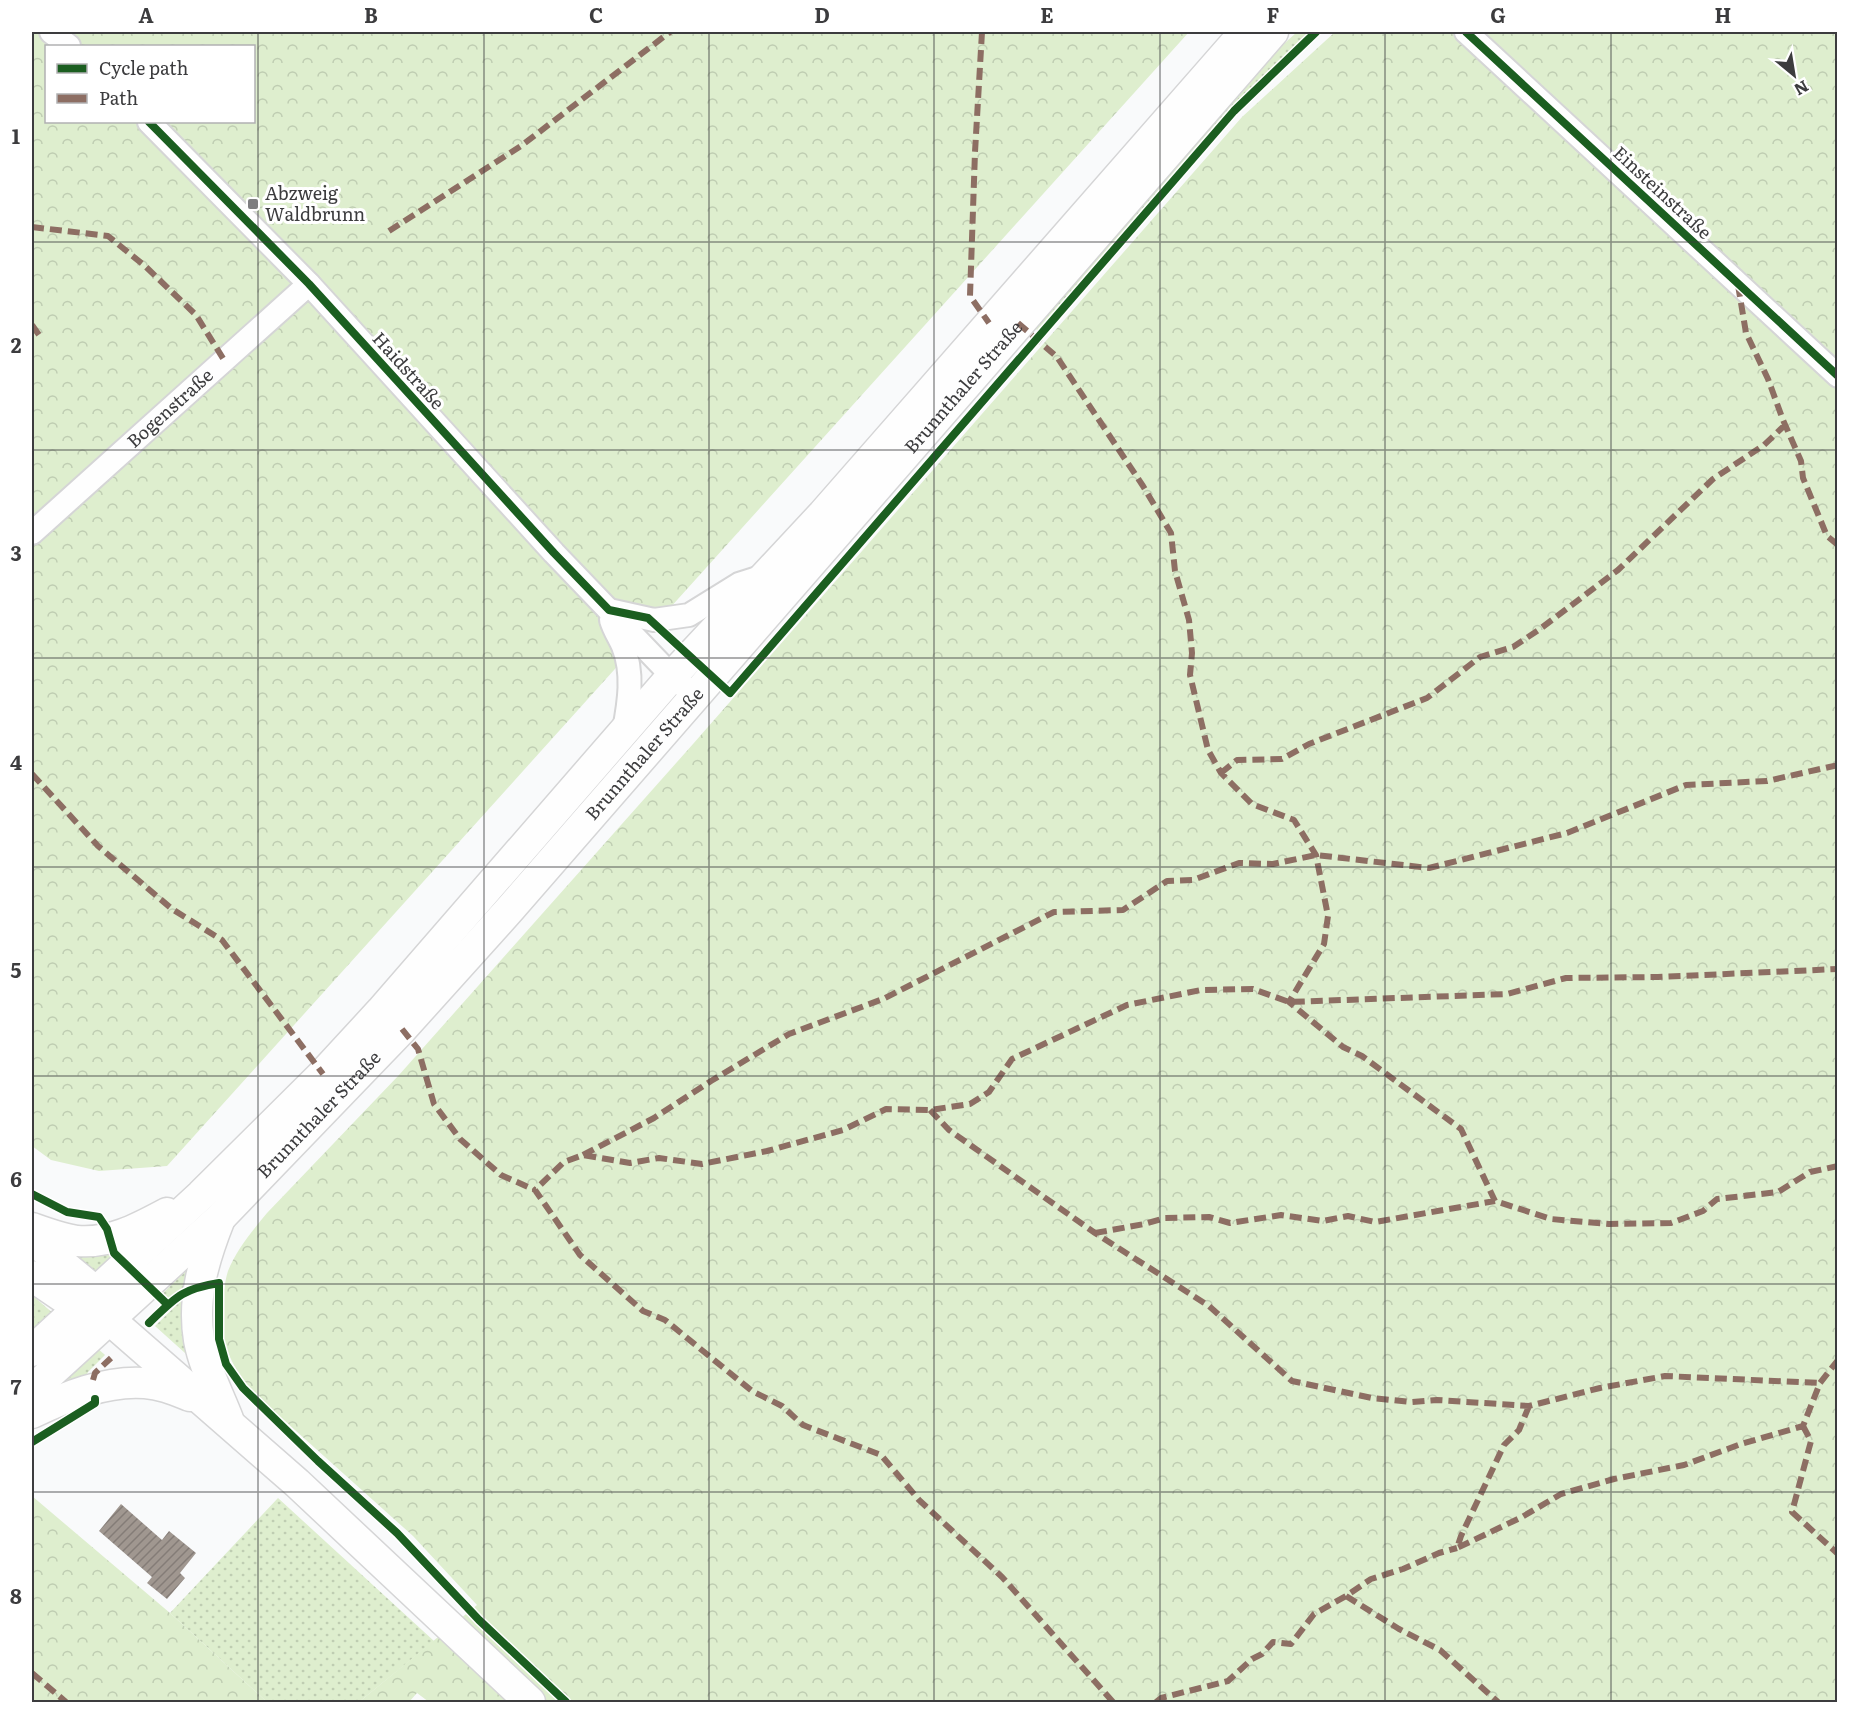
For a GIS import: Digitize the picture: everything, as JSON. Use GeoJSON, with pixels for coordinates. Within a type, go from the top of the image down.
{"type":"FeatureCollection","features":[{"type":"Feature","properties":{"kind":"main road","name":"Brunnthaler Straße"},"geometry":{"type":"LineString","coordinates":[[32,1351],[201,1195],[323,1074],[381,1011],[672,676],[1266,32]]}},
{"type":"Feature","properties":{"kind":"main road","name":"Brunnthaler Straße"},"geometry":{"type":"LineString","coordinates":[[32,1389],[220,1218],[410,1021],[695,696],[1266,32]]}},
{"type":"Feature","properties":{"kind":"main road"},"geometry":{"type":"LineString","coordinates":[[32,1228],[78,1241],[109,1239],[126,1233],[201,1195]]}},
{"type":"Feature","properties":{"kind":"main road"},"geometry":{"type":"LineString","coordinates":[[220,1218],[209,1244],[198,1286],[197,1316],[199,1340],[205,1361],[230,1425]]}},
{"type":"Feature","properties":{"kind":"main road"},"geometry":{"type":"LineString","coordinates":[[32,1239],[87,1300],[297,1483],[530,1702]]}},
{"type":"Feature","properties":{"kind":"main road"},"geometry":{"type":"LineString","coordinates":[[32,1276],[87,1300]]}},
{"type":"Feature","properties":{"kind":"main road"},"geometry":{"type":"LineString","coordinates":[[32,1413],[94,1389],[143,1383],[168,1387],[204,1401]]}},
{"type":"Feature","properties":{"kind":"street"},"geometry":{"type":"LineString","coordinates":[[51,32],[68,45]]}},
{"type":"Feature","properties":{"kind":"street","name":"Einsteinstraße"},"geometry":{"type":"LineString","coordinates":[[1466,32],[1838,376]]}},
{"type":"Feature","properties":{"kind":"street","name":"Haidstraße"},"geometry":{"type":"LineString","coordinates":[[150,123],[309,284],[554,553],[672,676],[695,696]]}},
{"type":"Feature","properties":{"kind":"street","name":"Bogenstraße"},"geometry":{"type":"LineString","coordinates":[[32,533],[309,284]]}},
{"type":"Feature","properties":{"kind":"street"},"geometry":{"type":"LineString","coordinates":[[609,610],[654,620],[689,615],[739,584],[763,577]]}},
{"type":"Feature","properties":{"kind":"street","name":"Haidstraße"},"geometry":{"type":"LineString","coordinates":[[609,610],[630,672],[630,690],[624,730]]}},
{"type":"Feature","properties":{"kind":"green space"},"geometry":{"type":"Polygon","coordinates":[[[32,32],[1189,32],[167,1166],[99,1171],[51,1160],[32,1146],[32,32]]]}},
{"type":"Feature","properties":{"kind":"green space"},"geometry":{"type":"Polygon","coordinates":[[[1297,32],[1311,32],[1241,98],[1038,332],[1035,327],[1265,61],[1297,32]]]}},
{"type":"Feature","properties":{"kind":"green space"},"geometry":{"type":"Polygon","coordinates":[[[1335,32],[1837,32],[1837,1702],[429,1702],[417,1693],[409,1702],[359,1702],[477,1605],[413,1536],[246,1386],[230,1358],[223,1333],[225,1286],[228,1271],[236,1255],[267,1213],[399,1075],[693,744],[1242,117],[1335,32]]]}},
{"type":"Feature","properties":{"kind":"green space"},"geometry":{"type":"Polygon","coordinates":[[[107,1247],[114,1264],[99,1278],[64,1249],[107,1247]]]}},
{"type":"Feature","properties":{"kind":"green space"},"geometry":{"type":"Polygon","coordinates":[[[190,1267],[191,1282],[168,1301],[162,1294],[190,1267]]]}},
{"type":"Feature","properties":{"kind":"green space"},"geometry":{"type":"Polygon","coordinates":[[[32,1295],[55,1315],[32,1339],[32,1295]]]}},
{"type":"Feature","properties":{"kind":"green space"},"geometry":{"type":"Polygon","coordinates":[[[187,1295],[195,1362],[155,1326],[187,1295]]]}},
{"type":"Feature","properties":{"kind":"green space"},"geometry":{"type":"Polygon","coordinates":[[[96,1347],[105,1355],[88,1372],[83,1381],[50,1389],[96,1347]]]}},
{"type":"Feature","properties":{"kind":"green space"},"geometry":{"type":"Polygon","coordinates":[[[32,1496],[170,1613],[267,1702],[32,1702],[32,1496]]]}},
{"type":"Feature","properties":{"kind":"green space"},"geometry":{"type":"Polygon","coordinates":[[[278,1498],[434,1641],[359,1702],[267,1702],[170,1613],[278,1498]]]}},
{"type":"Feature","properties":{"kind":"building"},"geometry":{"type":"Polygon","coordinates":[[[121,1504],[162,1540],[169,1531],[196,1553],[180,1573],[185,1578],[167,1599],[147,1583],[152,1577],[99,1531],[121,1504]]]}},
{"type":"Feature","properties":{"kind":"marked path"},"geometry":{"type":"LineString","coordinates":[[389,231],[521,146],[670,32]]}},
{"type":"Feature","properties":{"kind":"marked path"},"geometry":{"type":"LineString","coordinates":[[982,32],[970,296],[989,323]]}},
{"type":"Feature","properties":{"kind":"marked path"},"geometry":{"type":"LineString","coordinates":[[32,227],[108,236],[145,266],[196,315],[224,360]]}},
{"type":"Feature","properties":{"kind":"marked path"},"geometry":{"type":"LineString","coordinates":[[1738,285],[1746,333],[1768,379],[1801,461],[1803,478],[1827,536],[1838,545]]}},
{"type":"Feature","properties":{"kind":"marked path"},"geometry":{"type":"LineString","coordinates":[[1018,323],[1057,357],[1143,486],[1171,533],[1175,571],[1189,620],[1192,653],[1190,675],[1208,750],[1221,773],[1252,804],[1294,820],[1316,855],[1328,916],[1324,944],[1289,1002],[1343,1047],[1362,1056],[1461,1129],[1495,1201],[1551,1219],[1609,1224],[1671,1223],[1703,1211],[1717,1199],[1778,1192],[1810,1172],[1838,1166]]}},
{"type":"Feature","properties":{"kind":"marked path"},"geometry":{"type":"LineString","coordinates":[[32,325],[39,335]]}},
{"type":"Feature","properties":{"kind":"marked path"},"geometry":{"type":"LineString","coordinates":[[1221,773],[1237,760],[1282,759],[1309,744],[1427,698],[1480,657],[1513,647],[1618,570],[1713,479],[1764,445],[1785,425]]}},
{"type":"Feature","properties":{"kind":"marked path"},"geometry":{"type":"LineString","coordinates":[[583,1155],[654,1118],[789,1034],[883,999],[1054,912],[1123,910],[1167,881],[1193,880],[1239,863],[1273,864],[1316,855],[1429,868],[1567,833],[1686,785],[1767,781],[1838,765]]}},
{"type":"Feature","properties":{"kind":"marked path"},"geometry":{"type":"LineString","coordinates":[[32,774],[98,846],[172,909],[222,940],[323,1074]]}},
{"type":"Feature","properties":{"kind":"marked path"},"geometry":{"type":"LineString","coordinates":[[1113,1702],[1002,1577],[919,1500],[881,1455],[803,1425],[782,1406],[752,1391],[665,1320],[643,1311],[580,1255],[535,1190],[564,1162],[583,1155],[630,1163],[659,1158],[702,1164],[767,1151],[843,1130],[886,1109],[930,1110],[970,1104],[989,1092],[1012,1059],[1127,1005],[1201,990],[1253,989],[1289,1002],[1507,994],[1566,978],[1658,977],[1838,969]]}},
{"type":"Feature","properties":{"kind":"marked path"},"geometry":{"type":"LineString","coordinates":[[402,1029],[418,1049],[434,1104],[460,1139],[501,1175],[535,1190]]}},
{"type":"Feature","properties":{"kind":"marked path"},"geometry":{"type":"LineString","coordinates":[[930,1110],[949,1130],[1095,1233],[1209,1306],[1292,1381],[1372,1398],[1411,1402],[1437,1400],[1529,1406],[1600,1388],[1665,1376],[1820,1383]]}},
{"type":"Feature","properties":{"kind":"marked path"},"geometry":{"type":"LineString","coordinates":[[1095,1233],[1165,1218],[1209,1217],[1230,1223],[1281,1215],[1323,1221],[1348,1216],[1375,1222],[1495,1201]]}},
{"type":"Feature","properties":{"kind":"marked path"},"geometry":{"type":"LineString","coordinates":[[93,1380],[95,1373],[111,1358]]}},
{"type":"Feature","properties":{"kind":"marked path"},"geometry":{"type":"LineString","coordinates":[[1529,1406],[1519,1430],[1504,1445],[1457,1548],[1522,1517],[1561,1494],[1614,1479],[1684,1465],[1741,1444],[1803,1426],[1820,1383],[1838,1360]]}},
{"type":"Feature","properties":{"kind":"marked path"},"geometry":{"type":"LineString","coordinates":[[1803,1426],[1811,1441],[1792,1512],[1838,1554]]}},
{"type":"Feature","properties":{"kind":"marked path"},"geometry":{"type":"LineString","coordinates":[[1156,1702],[1161,1698],[1228,1681],[1252,1659],[1262,1654],[1273,1642],[1291,1644],[1314,1614],[1371,1579],[1457,1548]]}},
{"type":"Feature","properties":{"kind":"marked path"},"geometry":{"type":"LineString","coordinates":[[1346,1596],[1399,1629],[1440,1650],[1498,1702]]}},
{"type":"Feature","properties":{"kind":"marked path"},"geometry":{"type":"LineString","coordinates":[[32,1673],[66,1702]]}},
{"type":"Feature","properties":{"kind":"cycle path"},"geometry":{"type":"LineString","coordinates":[[150,123],[309,284],[554,553],[609,610],[648,618],[730,693],[1234,111],[1316,32]]}},
{"type":"Feature","properties":{"kind":"cycle path"},"geometry":{"type":"LineString","coordinates":[[1466,32],[1838,376]]}},
{"type":"Feature","properties":{"kind":"cycle path"},"geometry":{"type":"LineString","coordinates":[[32,1194],[67,1212],[99,1217],[107,1229],[114,1253],[168,1305]]}},
{"type":"Feature","properties":{"kind":"cycle path"},"geometry":{"type":"LineString","coordinates":[[149,1323],[180,1296],[196,1288],[219,1283],[219,1339],[226,1364],[243,1388],[397,1533],[479,1620],[566,1702]]}},
{"type":"Feature","properties":{"kind":"cycle path"},"geometry":{"type":"LineString","coordinates":[[32,1442],[95,1403],[95,1399]]}},
{"type":"Feature","properties":{"kind":"place","name":"Abzweig Waldbrunn"},"geometry":{"type":"Point","coordinates":[253,204]}}]}
